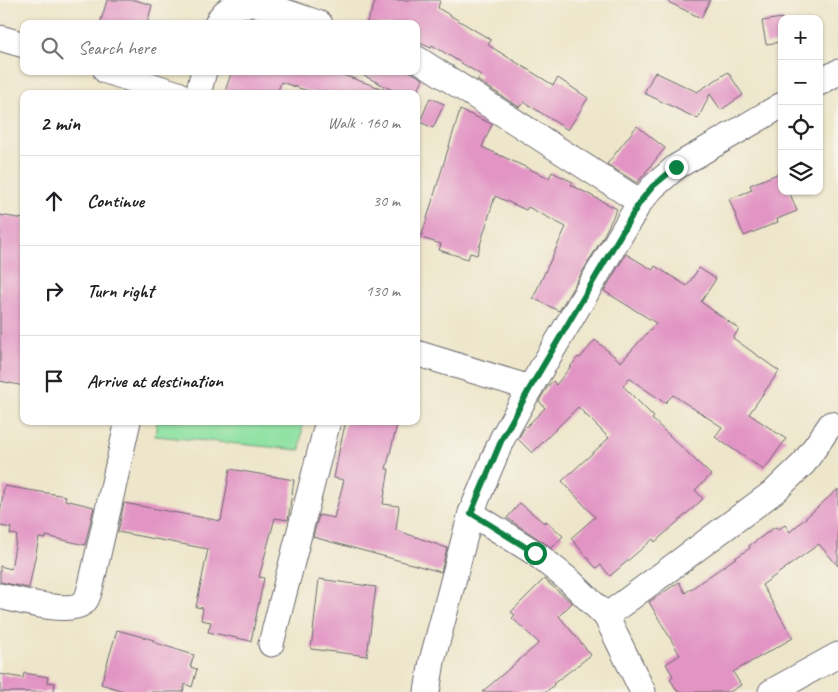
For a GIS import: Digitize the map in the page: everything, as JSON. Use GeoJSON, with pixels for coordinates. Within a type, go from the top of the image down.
{"type":"FeatureCollection","features":[{"type":"Feature","properties":{"kind":"street"},"geometry":{"type":"LineString","coordinates":[[219,20],[224,10],[240,1],[254,1],[309,20]]}},
{"type":"Feature","properties":{"kind":"street"},"geometry":{"type":"LineString","coordinates":[[0,38],[20,44]]}},
{"type":"Feature","properties":{"kind":"street"},"geometry":{"type":"LineString","coordinates":[[420,61],[640,202]]}},
{"type":"Feature","properties":{"kind":"street"},"geometry":{"type":"LineString","coordinates":[[823,81],[838,72]]}},
{"type":"Feature","properties":{"kind":"street"},"geometry":{"type":"LineString","coordinates":[[119,75],[165,90]]}},
{"type":"Feature","properties":{"kind":"street"},"geometry":{"type":"LineString","coordinates":[[199,90],[203,75]]}},
{"type":"Feature","properties":{"kind":"street"},"geometry":{"type":"LineString","coordinates":[[427,692],[432,661],[471,513],[502,439],[640,202],[653,186],[676,167],[778,107]]}},
{"type":"Feature","properties":{"kind":"street"},"geometry":{"type":"LineString","coordinates":[[420,354],[530,388]]}},
{"type":"Feature","properties":{"kind":"street"},"geometry":{"type":"LineString","coordinates":[[606,616],[776,490],[804,462],[832,424]]}},
{"type":"Feature","properties":{"kind":"street"},"geometry":{"type":"LineString","coordinates":[[0,596],[61,608],[75,607],[82,604],[87,598],[127,425]]}},
{"type":"Feature","properties":{"kind":"street"},"geometry":{"type":"LineString","coordinates":[[271,644],[327,425]]}},
{"type":"Feature","properties":{"kind":"street"},"geometry":{"type":"LineString","coordinates":[[471,513],[535,553],[570,580],[606,616],[643,692]]}},
{"type":"Feature","properties":{"kind":"street"},"geometry":{"type":"LineString","coordinates":[[771,692],[838,655]]}},
{"type":"Feature","properties":{"kind":"green space"},"geometry":{"type":"Polygon","coordinates":[[[156,425],[303,425],[300,450],[155,436],[156,425]]]}},
{"type":"Feature","properties":{"kind":"building"},"geometry":{"type":"Polygon","coordinates":[[[107,0],[135,0],[152,5],[148,20],[101,20],[107,0]]]}},
{"type":"Feature","properties":{"kind":"building"},"geometry":{"type":"Polygon","coordinates":[[[376,0],[440,0],[438,8],[491,40],[488,45],[553,85],[558,78],[588,98],[568,130],[524,102],[519,107],[477,80],[481,75],[432,45],[431,48],[420,43],[420,20],[368,20],[376,0]]]}},
{"type":"Feature","properties":{"kind":"building"},"geometry":{"type":"Polygon","coordinates":[[[664,0],[710,0],[701,18],[664,0]]]}},
{"type":"Feature","properties":{"kind":"building"},"geometry":{"type":"Polygon","coordinates":[[[778,19],[778,42],[766,44],[762,21],[778,19]]]}},
{"type":"Feature","properties":{"kind":"building"},"geometry":{"type":"Polygon","coordinates":[[[655,72],[697,92],[728,72],[743,95],[721,110],[710,94],[698,119],[644,93],[655,72]]]}},
{"type":"Feature","properties":{"kind":"building"},"geometry":{"type":"Polygon","coordinates":[[[231,75],[343,75],[386,90],[305,90],[281,82],[278,90],[225,90],[231,75]]]}},
{"type":"Feature","properties":{"kind":"building"},"geometry":{"type":"Polygon","coordinates":[[[363,75],[416,75],[423,79],[418,90],[392,90],[363,75]]]}},
{"type":"Feature","properties":{"kind":"building"},"geometry":{"type":"Polygon","coordinates":[[[430,98],[444,104],[433,128],[420,122],[430,98]]]}},
{"type":"Feature","properties":{"kind":"building"},"geometry":{"type":"Polygon","coordinates":[[[460,110],[492,124],[482,147],[549,178],[552,172],[573,182],[571,185],[617,209],[602,239],[559,311],[533,298],[566,227],[528,207],[526,210],[495,196],[477,255],[470,253],[468,259],[439,250],[441,244],[421,238],[460,110]]]}},
{"type":"Feature","properties":{"kind":"building"},"geometry":{"type":"Polygon","coordinates":[[[637,126],[665,148],[637,183],[607,164],[637,126]]]}},
{"type":"Feature","properties":{"kind":"building"},"geometry":{"type":"Polygon","coordinates":[[[778,174],[778,195],[791,195],[797,211],[777,219],[778,222],[744,236],[729,199],[752,190],[750,185],[778,174]]]}},
{"type":"Feature","properties":{"kind":"building"},"geometry":{"type":"Polygon","coordinates":[[[0,215],[20,218],[20,385],[0,381],[0,215]]]}},
{"type":"Feature","properties":{"kind":"building"},"geometry":{"type":"Polygon","coordinates":[[[626,254],[653,270],[655,266],[687,286],[699,268],[716,279],[701,302],[739,329],[733,338],[779,371],[749,414],[786,439],[764,470],[715,437],[722,427],[673,395],[665,403],[629,378],[623,386],[654,417],[652,419],[711,475],[695,490],[703,499],[655,542],[653,539],[610,576],[601,565],[596,568],[571,538],[595,517],[562,481],[609,438],[578,407],[532,453],[518,439],[524,429],[545,408],[539,401],[548,386],[553,381],[556,385],[578,357],[580,358],[595,340],[621,362],[656,323],[604,291],[626,254]]]}},
{"type":"Feature","properties":{"kind":"building"},"geometry":{"type":"Polygon","coordinates":[[[345,425],[397,425],[386,469],[389,469],[383,504],[399,506],[396,530],[447,548],[441,572],[313,537],[319,515],[334,518],[344,480],[334,478],[345,425]]]}},
{"type":"Feature","properties":{"kind":"building"},"geometry":{"type":"Polygon","coordinates":[[[230,469],[294,480],[288,520],[275,518],[259,577],[264,578],[251,641],[208,632],[211,622],[201,620],[203,608],[196,607],[208,549],[118,532],[124,503],[221,521],[230,469]]]}},
{"type":"Feature","properties":{"kind":"building"},"geometry":{"type":"Polygon","coordinates":[[[4,486],[66,496],[65,500],[94,507],[85,545],[46,536],[46,539],[39,538],[29,588],[0,582],[0,566],[11,569],[17,535],[10,534],[11,528],[0,526],[4,486]]]}},
{"type":"Feature","properties":{"kind":"building"},"geometry":{"type":"Polygon","coordinates":[[[838,489],[838,566],[819,544],[762,585],[793,638],[733,672],[741,685],[730,692],[678,692],[670,679],[673,676],[666,664],[680,655],[649,602],[679,582],[685,593],[750,548],[749,546],[775,527],[779,529],[785,525],[790,532],[838,489]]]}},
{"type":"Feature","properties":{"kind":"building"},"geometry":{"type":"Polygon","coordinates":[[[520,503],[544,523],[546,521],[563,536],[552,548],[507,518],[520,503]]]}},
{"type":"Feature","properties":{"kind":"building"},"geometry":{"type":"Polygon","coordinates":[[[319,579],[376,587],[367,656],[311,649],[319,579]]]}},
{"type":"Feature","properties":{"kind":"building"},"geometry":{"type":"Polygon","coordinates":[[[544,579],[572,603],[559,616],[591,655],[553,684],[546,692],[482,692],[539,643],[512,618],[515,615],[511,612],[544,579]]]}},
{"type":"Feature","properties":{"kind":"building"},"geometry":{"type":"Polygon","coordinates":[[[117,630],[154,640],[153,642],[194,655],[190,667],[197,669],[192,687],[185,684],[183,692],[127,692],[101,684],[117,630]]]}},
{"type":"Feature","properties":{"kind":"building"},"geometry":{"type":"Polygon","coordinates":[[[24,673],[48,677],[47,682],[55,683],[54,692],[0,692],[0,674],[23,678],[24,673]]]}},
{"type":"Feature","properties":{"kind":"route"},"geometry":{"type":"LineString","coordinates":[[535,553],[471,513],[502,439],[640,202],[653,186],[676,167]]}}]}
